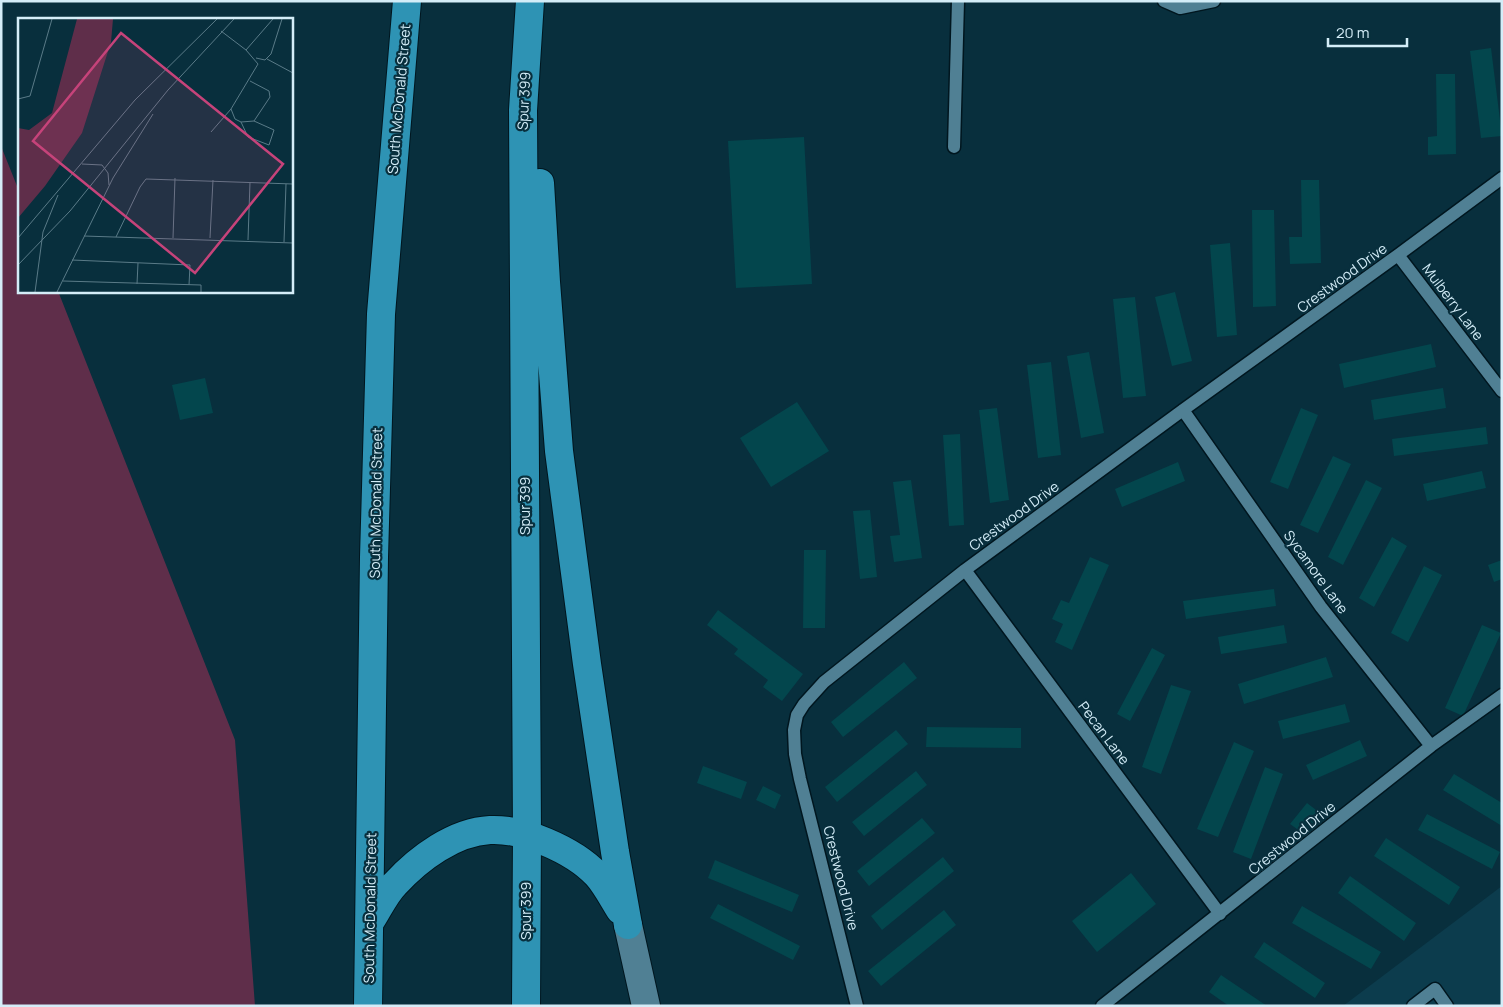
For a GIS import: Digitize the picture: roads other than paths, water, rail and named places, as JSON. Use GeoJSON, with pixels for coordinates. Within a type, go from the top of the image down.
{"type":"FeatureCollection","features":[{"type":"Feature","properties":{"kind":"main road","name":"South McDonald Street"},"geometry":{"type":"LineString","coordinates":[[368,1006],[374,557],[381,314],[407,1]]}},
{"type":"Feature","properties":{"kind":"main road"},"geometry":{"type":"LineString","coordinates":[[530,4],[546,282],[560,451],[587,664],[614,852],[646,1006]]}},
{"type":"Feature","properties":{"kind":"main road","name":"Spur 399"},"geometry":{"type":"LineString","coordinates":[[526,1006],[527,835],[522,110],[530,4]]}},
{"type":"Feature","properties":{"kind":"main road"},"geometry":{"type":"LineString","coordinates":[[370,922],[394,885],[414,865],[439,848],[464,836],[490,830],[527,835],[560,847],[582,862],[598,876],[628,925]]}},
{"type":"Feature","properties":{"kind":"lane"},"geometry":{"type":"LineString","coordinates":[[954,147],[958,1]]}},
{"type":"Feature","properties":{"kind":"lane"},"geometry":{"type":"LineString","coordinates":[[1164,1],[1180,8],[1214,1]]}},
{"type":"Feature","properties":{"kind":"lane","name":"Crestwood Drive"},"geometry":{"type":"LineString","coordinates":[[857,1006],[800,779],[794,730],[797,715],[804,704],[824,682],[965,570],[1183,410],[1398,256],[1502,178]]}},
{"type":"Feature","properties":{"kind":"lane","name":"Mulberry Lane"},"geometry":{"type":"LineString","coordinates":[[1398,256],[1502,390]]}},
{"type":"Feature","properties":{"kind":"lane","name":"Sycamore Lane"},"geometry":{"type":"LineString","coordinates":[[1183,410],[1321,607],[1431,746]]}},
{"type":"Feature","properties":{"kind":"lane","name":"Pecan Lane"},"geometry":{"type":"LineString","coordinates":[[965,570],[1220,914]]}},
{"type":"Feature","properties":{"kind":"lane","name":"Crestwood Drive"},"geometry":{"type":"LineString","coordinates":[[1102,1006],[1431,746],[1502,695]]}},
{"type":"Feature","properties":{"kind":"lane"},"geometry":{"type":"LineString","coordinates":[[1413,1006],[1435,990],[1447,1006]]}}]}
